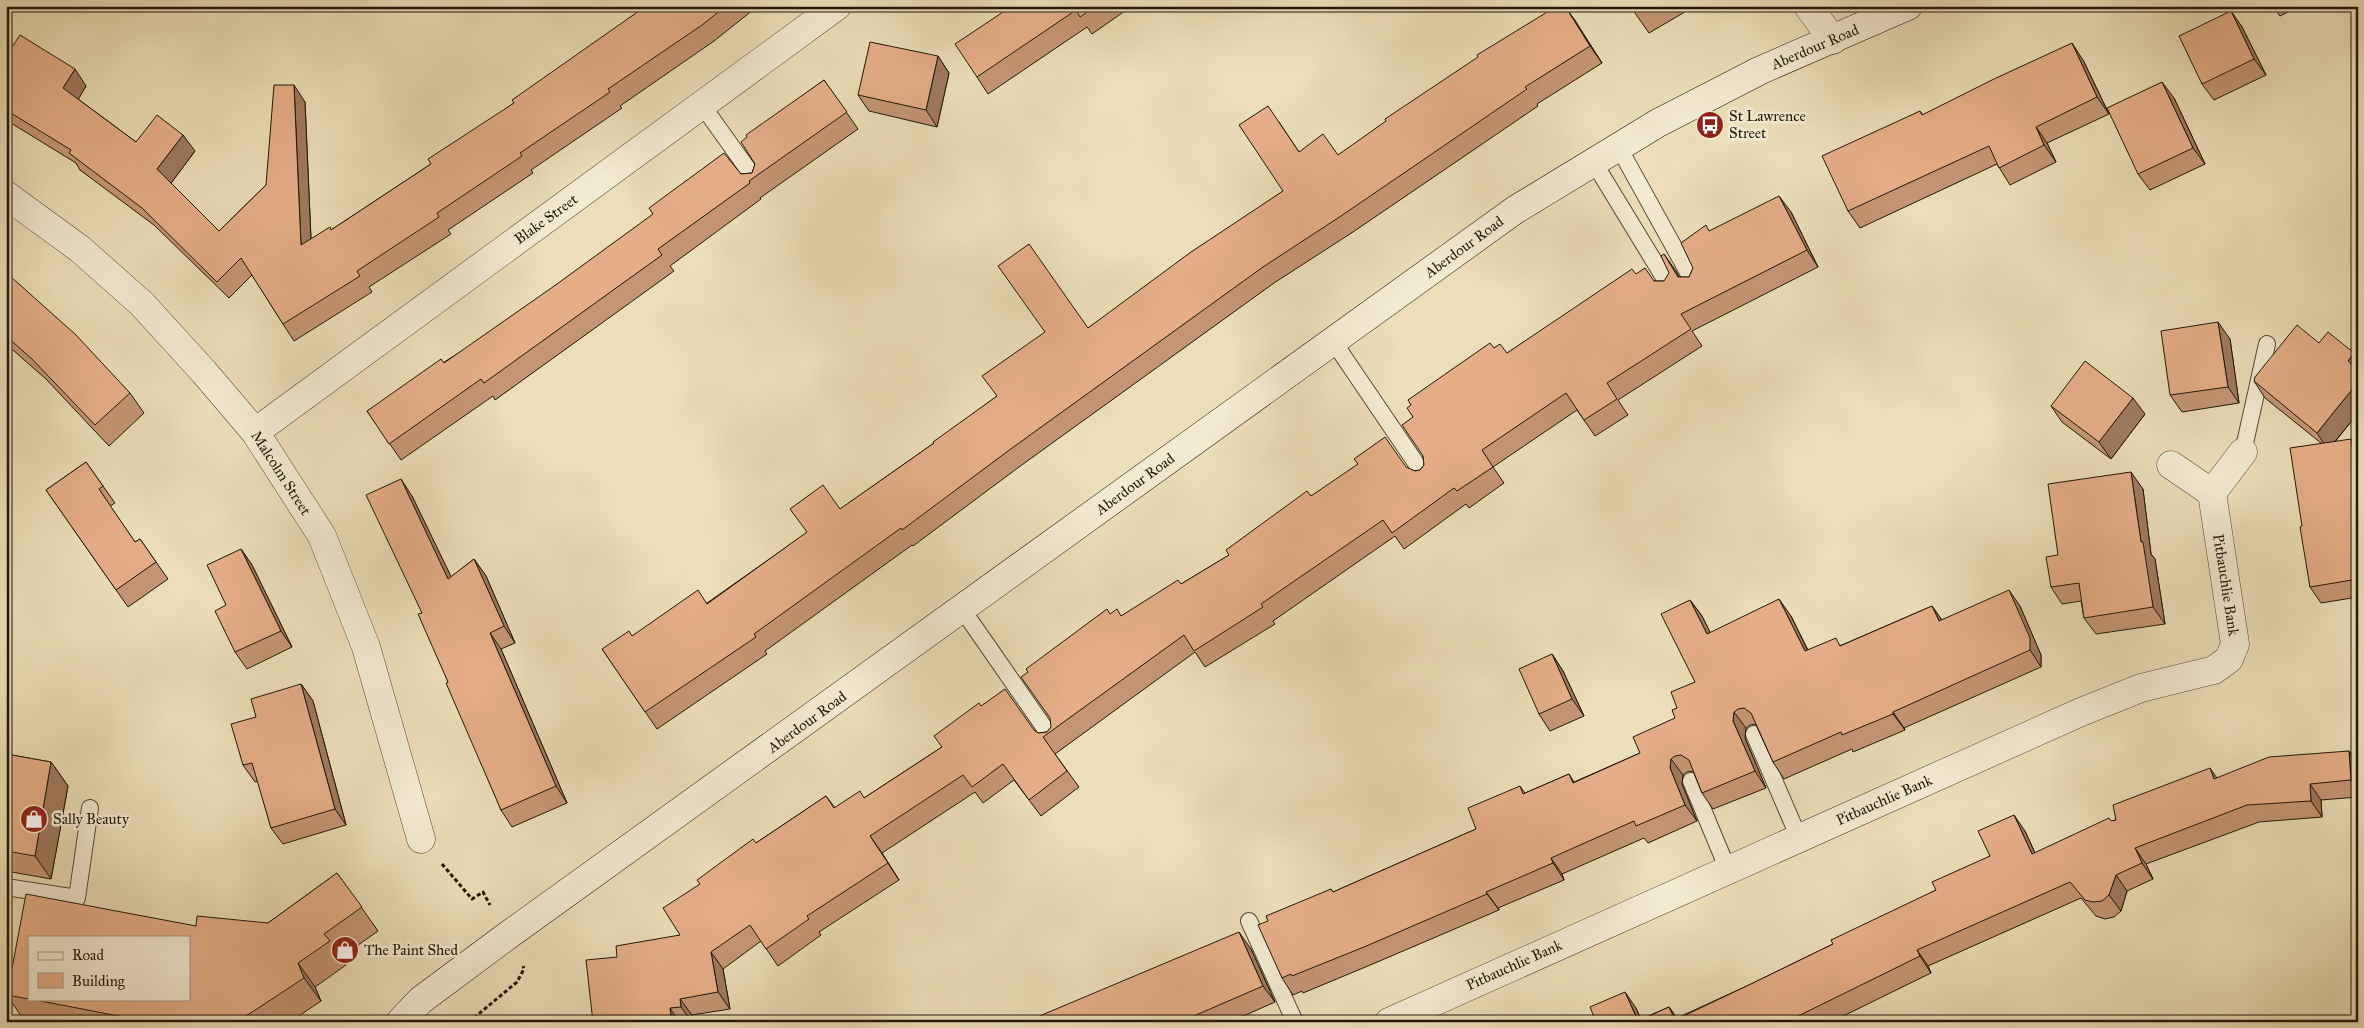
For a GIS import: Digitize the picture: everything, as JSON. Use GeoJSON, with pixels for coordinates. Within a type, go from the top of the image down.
{"type":"FeatureCollection","features":[{"type":"Feature","properties":{"kind":"street","name":"Blake Street"},"geometry":{"type":"LineString","coordinates":[[255,432],[837,6]]}},
{"type":"Feature","properties":{"kind":"street"},"geometry":{"type":"LineString","coordinates":[[1808,6],[1833,40]]}},
{"type":"Feature","properties":{"kind":"street","name":"Aberdour Road"},"geometry":{"type":"LineString","coordinates":[[400,1022],[421,1000],[508,936],[1515,210],[1658,123],[1761,70],[1908,6]]}},
{"type":"Feature","properties":{"kind":"street","name":"Malcolm Street"},"geometry":{"type":"LineString","coordinates":[[6,195],[80,249],[142,304],[255,432],[322,536],[366,647],[421,839]]}},
{"type":"Feature","properties":{"kind":"street"},"geometry":{"type":"LineString","coordinates":[[2171,465],[2212,493],[2243,452]]}},
{"type":"Feature","properties":{"kind":"street","name":"Pitbauchlie Bank"},"geometry":{"type":"LineString","coordinates":[[1388,1022],[2082,712],[2141,688],[2214,670],[2228,659],[2235,644],[2212,493]]}},
{"type":"Feature","properties":{"kind":"lane"},"geometry":{"type":"LineString","coordinates":[[702,105],[757,182]]}},
{"type":"Feature","properties":{"kind":"lane"},"geometry":{"type":"LineString","coordinates":[[1618,146],[1695,285]]}},
{"type":"Feature","properties":{"kind":"lane"},"geometry":{"type":"LineString","coordinates":[[1593,161],[1671,289]]}},
{"type":"Feature","properties":{"kind":"lane"},"geometry":{"type":"LineString","coordinates":[[1333,341],[1426,478]]}},
{"type":"Feature","properties":{"kind":"lane"},"geometry":{"type":"LineString","coordinates":[[2243,452],[2267,344]]}},
{"type":"Feature","properties":{"kind":"lane"},"geometry":{"type":"LineString","coordinates":[[962,609],[1054,740]]}},
{"type":"Feature","properties":{"kind":"lane"},"geometry":{"type":"LineString","coordinates":[[1754,734],[1799,838]]}},
{"type":"Feature","properties":{"kind":"lane"},"geometry":{"type":"LineString","coordinates":[[1691,781],[1728,870]]}},
{"type":"Feature","properties":{"kind":"lane"},"geometry":{"type":"LineString","coordinates":[[6,887],[77,898],[90,808]]}},
{"type":"Feature","properties":{"kind":"lane"},"geometry":{"type":"LineString","coordinates":[[1249,921],[1295,1022]]}},
{"type":"Feature","properties":{"kind":"path"},"geometry":{"type":"LineString","coordinates":[[421,839],[472,899],[483,892],[508,936]]}},
{"type":"Feature","properties":{"kind":"building"},"geometry":{"type":"Polygon","coordinates":[[[646,6],[726,6],[702,25],[608,89],[610,92],[520,153],[522,156],[437,213],[439,217],[357,271],[360,276],[283,324],[241,258],[217,282],[142,208],[69,153],[71,150],[6,110],[6,52],[8,53],[20,35],[75,69],[63,88],[136,142],[157,115],[183,135],[157,169],[219,231],[266,185],[274,85],[294,85],[301,245],[330,227],[331,230],[431,164],[428,159],[514,103],[512,100],[646,6]]]}},
{"type":"Feature","properties":{"kind":"building"},"geometry":{"type":"Polygon","coordinates":[[[1012,6],[1096,6],[1080,17],[1076,10],[977,77],[955,44],[1012,6]]]}},
{"type":"Feature","properties":{"kind":"building"},"geometry":{"type":"Polygon","coordinates":[[[1557,6],[1565,6],[1590,46],[1525,87],[1527,89],[1263,267],[902,530],[901,528],[754,634],[756,637],[645,712],[602,649],[629,631],[632,636],[698,590],[707,604],[807,532],[790,509],[823,485],[840,509],[997,396],[982,376],[1045,332],[998,266],[1029,244],[1088,328],[1191,252],[1283,191],[1239,125],[1268,106],[1299,152],[1323,134],[1338,155],[1386,121],[1385,119],[1478,57],[1477,55],[1557,6]]]}},
{"type":"Feature","properties":{"kind":"building"},"geometry":{"type":"Polygon","coordinates":[[[1630,6],[1638,6],[1632,10],[1630,6]]]}},
{"type":"Feature","properties":{"kind":"building"},"geometry":{"type":"Polygon","coordinates":[[[2231,11],[2254,59],[2202,84],[2179,36],[2231,11]]]}},
{"type":"Feature","properties":{"kind":"building"},"geometry":{"type":"Polygon","coordinates":[[[870,42],[938,56],[926,110],[858,95],[870,42]]]}},
{"type":"Feature","properties":{"kind":"building"},"geometry":{"type":"Polygon","coordinates":[[[2072,43],[2097,97],[2036,127],[2044,145],[1999,168],[1989,146],[1848,211],[1822,156],[1920,111],[1922,115],[2072,43]]]}},
{"type":"Feature","properties":{"kind":"building"},"geometry":{"type":"Polygon","coordinates":[[[824,80],[847,112],[749,181],[750,183],[658,249],[662,255],[484,383],[481,379],[389,444],[367,411],[441,359],[444,363],[557,284],[653,214],[649,208],[724,153],[741,174],[752,173],[755,164],[741,142],[747,137],[746,135],[824,80]]]}},
{"type":"Feature","properties":{"kind":"building"},"geometry":{"type":"Polygon","coordinates":[[[2162,82],[2193,148],[2138,174],[2107,108],[2162,82]]]}},
{"type":"Feature","properties":{"kind":"building"},"geometry":{"type":"Polygon","coordinates":[[[1779,196],[1807,250],[1681,314],[1691,329],[1607,383],[1617,399],[1584,420],[1566,393],[1482,450],[1493,467],[1457,491],[1454,488],[1392,533],[1383,520],[1261,604],[1263,607],[1194,651],[1184,635],[1043,737],[1067,771],[1029,800],[1003,764],[972,787],[963,775],[870,836],[888,863],[807,916],[809,919],[766,949],[750,925],[711,952],[718,992],[680,999],[681,1007],[670,1008],[672,1022],[593,1022],[586,960],[617,957],[616,946],[680,935],[663,908],[700,884],[697,880],[753,839],[756,843],[826,796],[834,808],[860,791],[864,798],[942,747],[934,736],[979,703],[981,706],[1005,689],[1034,730],[1038,733],[1047,732],[1051,727],[1050,718],[1021,677],[1028,672],[1026,669],[1107,609],[1110,614],[1117,609],[1121,616],[1178,580],[1181,584],[1229,555],[1226,550],[1307,491],[1311,496],[1358,464],[1354,459],[1385,437],[1406,467],[1415,471],[1420,470],[1424,465],[1423,456],[1402,425],[1413,417],[1407,408],[1411,405],[1408,400],[1490,343],[1494,348],[1500,344],[1507,353],[1632,269],[1636,274],[1645,268],[1654,281],[1664,281],[1669,273],[1661,256],[1664,254],[1678,277],[1689,277],[1693,268],[1681,243],[1706,225],[1709,231],[1779,196]]]}},
{"type":"Feature","properties":{"kind":"building"},"geometry":{"type":"Polygon","coordinates":[[[10,276],[76,335],[130,393],[95,425],[32,359],[6,336],[6,277],[8,279],[10,276]]]}},
{"type":"Feature","properties":{"kind":"building"},"geometry":{"type":"Polygon","coordinates":[[[2218,322],[2228,387],[2170,395],[2161,331],[2218,322]]]}},
{"type":"Feature","properties":{"kind":"building"},"geometry":{"type":"Polygon","coordinates":[[[2297,325],[2319,343],[2328,332],[2354,353],[2348,361],[2358,370],[2358,382],[2317,433],[2254,381],[2255,377],[2297,325]]]}},
{"type":"Feature","properties":{"kind":"building"},"geometry":{"type":"Polygon","coordinates":[[[2085,361],[2133,398],[2099,442],[2051,406],[2085,361]]]}},
{"type":"Feature","properties":{"kind":"building"},"geometry":{"type":"Polygon","coordinates":[[[2351,439],[2358,485],[2358,579],[2310,587],[2290,448],[2351,439]]]}},
{"type":"Feature","properties":{"kind":"building"},"geometry":{"type":"Polygon","coordinates":[[[86,462],[103,486],[99,489],[135,542],[140,539],[156,562],[116,590],[46,490],[86,462]]]}},
{"type":"Feature","properties":{"kind":"building"},"geometry":{"type":"Polygon","coordinates":[[[2131,472],[2153,607],[2084,618],[2079,583],[2051,587],[2046,557],[2058,555],[2048,484],[2131,472]]]}},
{"type":"Feature","properties":{"kind":"building"},"geometry":{"type":"Polygon","coordinates":[[[401,479],[448,579],[474,559],[504,626],[490,633],[556,786],[501,810],[418,614],[422,613],[366,495],[401,479]]]}},
{"type":"Feature","properties":{"kind":"building"},"geometry":{"type":"Polygon","coordinates":[[[241,549],[281,631],[235,652],[215,611],[226,605],[207,565],[241,549]]]}},
{"type":"Feature","properties":{"kind":"building"},"geometry":{"type":"Polygon","coordinates":[[[2009,590],[2030,638],[2030,650],[1893,712],[1893,714],[1842,735],[1841,732],[1773,762],[1751,713],[1744,708],[1738,709],[1734,712],[1733,721],[1755,771],[1702,793],[1689,760],[1681,755],[1675,756],[1671,759],[1670,768],[1685,805],[1636,826],[1634,821],[1551,858],[1553,863],[1486,892],[1487,894],[1364,947],[1292,976],[1291,974],[1282,978],[1258,925],[1268,921],[1266,916],[1331,889],[1333,892],[1476,829],[1468,808],[1520,786],[1523,794],[1569,774],[1573,783],[1640,753],[1633,737],[1675,718],[1672,710],[1677,708],[1671,692],[1695,682],[1661,614],[1690,600],[1707,634],[1779,599],[1805,651],[1836,638],[1840,646],[1932,606],[1939,621],[2009,590]]]}},
{"type":"Feature","properties":{"kind":"building"},"geometry":{"type":"Polygon","coordinates":[[[1552,654],[1572,699],[1539,714],[1519,669],[1552,654]]]}},
{"type":"Feature","properties":{"kind":"building"},"geometry":{"type":"Polygon","coordinates":[[[301,684],[335,809],[271,828],[252,763],[243,765],[231,724],[256,717],[251,699],[301,684]]]}},
{"type":"Feature","properties":{"kind":"building"},"geometry":{"type":"Polygon","coordinates":[[[2349,751],[2351,780],[2310,784],[2311,801],[2247,805],[2135,848],[2142,863],[2116,875],[2109,895],[2102,901],[2093,902],[2085,900],[2070,882],[1917,950],[1920,956],[1786,1022],[1596,1022],[1590,1007],[1625,992],[1638,1021],[1669,1007],[1675,1020],[1833,944],[1831,940],[1936,890],[1932,882],[1990,856],[1978,831],[2014,815],[2032,854],[2109,818],[2111,821],[2116,820],[2113,805],[2210,768],[2214,779],[2269,757],[2349,751]]]}},
{"type":"Feature","properties":{"kind":"building"},"geometry":{"type":"Polygon","coordinates":[[[6,754],[51,762],[35,856],[6,851],[6,754]]]}},
{"type":"Feature","properties":{"kind":"building"},"geometry":{"type":"Polygon","coordinates":[[[337,873],[362,907],[324,934],[330,941],[298,963],[304,978],[237,1022],[150,1022],[35,1000],[190,1000],[190,936],[28,936],[28,999],[7,995],[26,894],[196,926],[197,916],[268,923],[337,873]]]}},
{"type":"Feature","properties":{"kind":"building"},"geometry":{"type":"Polygon","coordinates":[[[1239,932],[1263,986],[1180,1022],[1023,1022],[1030,1020],[1239,932]]]}},
{"type":"Feature","properties":{"kind":"place","name":"St Lawrence Street"},"geometry":{"type":"Point","coordinates":[1710,125]}},
{"type":"Feature","properties":{"kind":"place","name":"Sally Beauty"},"geometry":{"type":"Point","coordinates":[34,819]}},
{"type":"Feature","properties":{"kind":"place","name":"The Paint Shed"},"geometry":{"type":"Point","coordinates":[345,950]}}]}
